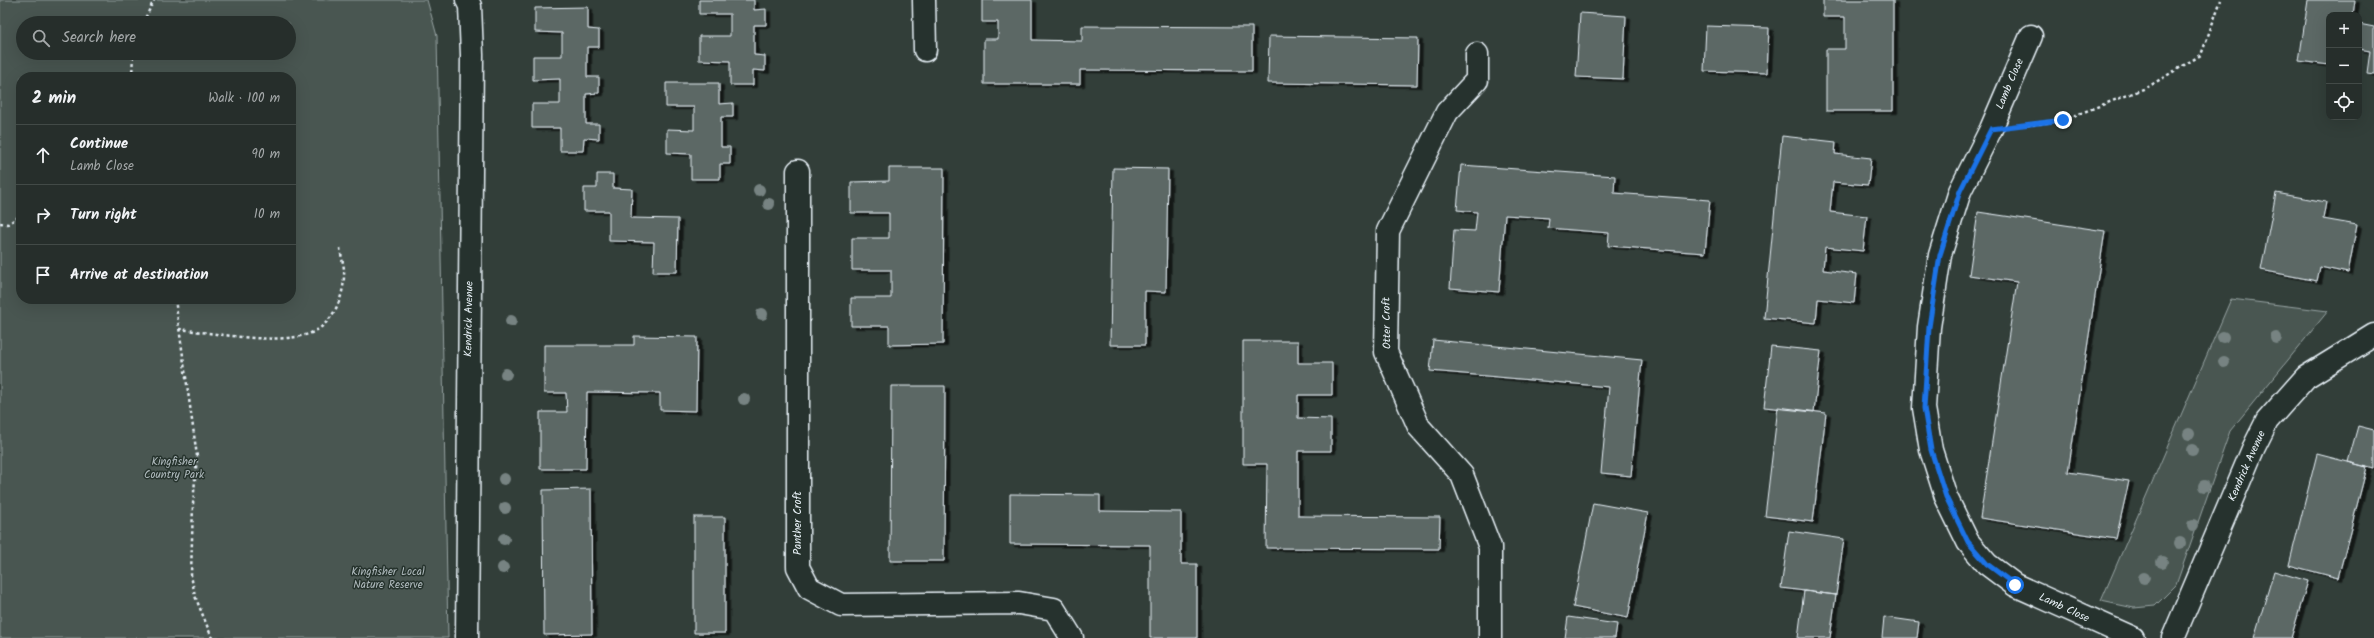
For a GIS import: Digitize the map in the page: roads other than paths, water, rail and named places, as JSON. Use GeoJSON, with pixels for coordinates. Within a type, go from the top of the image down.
{"type":"FeatureCollection","features":[{"type":"Feature","properties":{"kind":"street","name":"Kendrick Avenue"},"geometry":{"type":"LineString","coordinates":[[467,638],[472,55],[470,6],[468,0]]}},
{"type":"Feature","properties":{"kind":"street"},"geometry":{"type":"LineString","coordinates":[[924,0],[924,50]]}},
{"type":"Feature","properties":{"kind":"street","name":"Lamb Close"},"geometry":{"type":"LineString","coordinates":[[2031,36],[1991,129],[1960,191],[1940,255],[1929,327],[1924,408],[1931,450],[1946,497],[1968,542],[1987,564],[2015,585],[2133,638]]}},
{"type":"Feature","properties":{"kind":"street","name":"Otter Croft"},"geometry":{"type":"LineString","coordinates":[[1477,54],[1477,80],[1447,112],[1388,231],[1386,352],[1419,427],[1462,475],[1490,547],[1490,638]]}},
{"type":"Feature","properties":{"kind":"street","name":"Panther Croft"},"geometry":{"type":"LineString","coordinates":[[798,171],[798,567],[809,588],[841,605],[1019,603],[1054,609],[1072,638]]}},
{"type":"Feature","properties":{"kind":"street","name":"Kendrick Avenue"},"geometry":{"type":"LineString","coordinates":[[2173,638],[2253,449],[2267,421],[2306,377],[2374,336]]}},
{"type":"Feature","properties":{"kind":"park label","name":"Kingfisher Country Park"},"geometry":{"type":"Point","coordinates":[174,468]}},
{"type":"Feature","properties":{"kind":"park label","name":"Kingfisher Local Nature Reserve"},"geometry":{"type":"Point","coordinates":[388,578]}}]}
